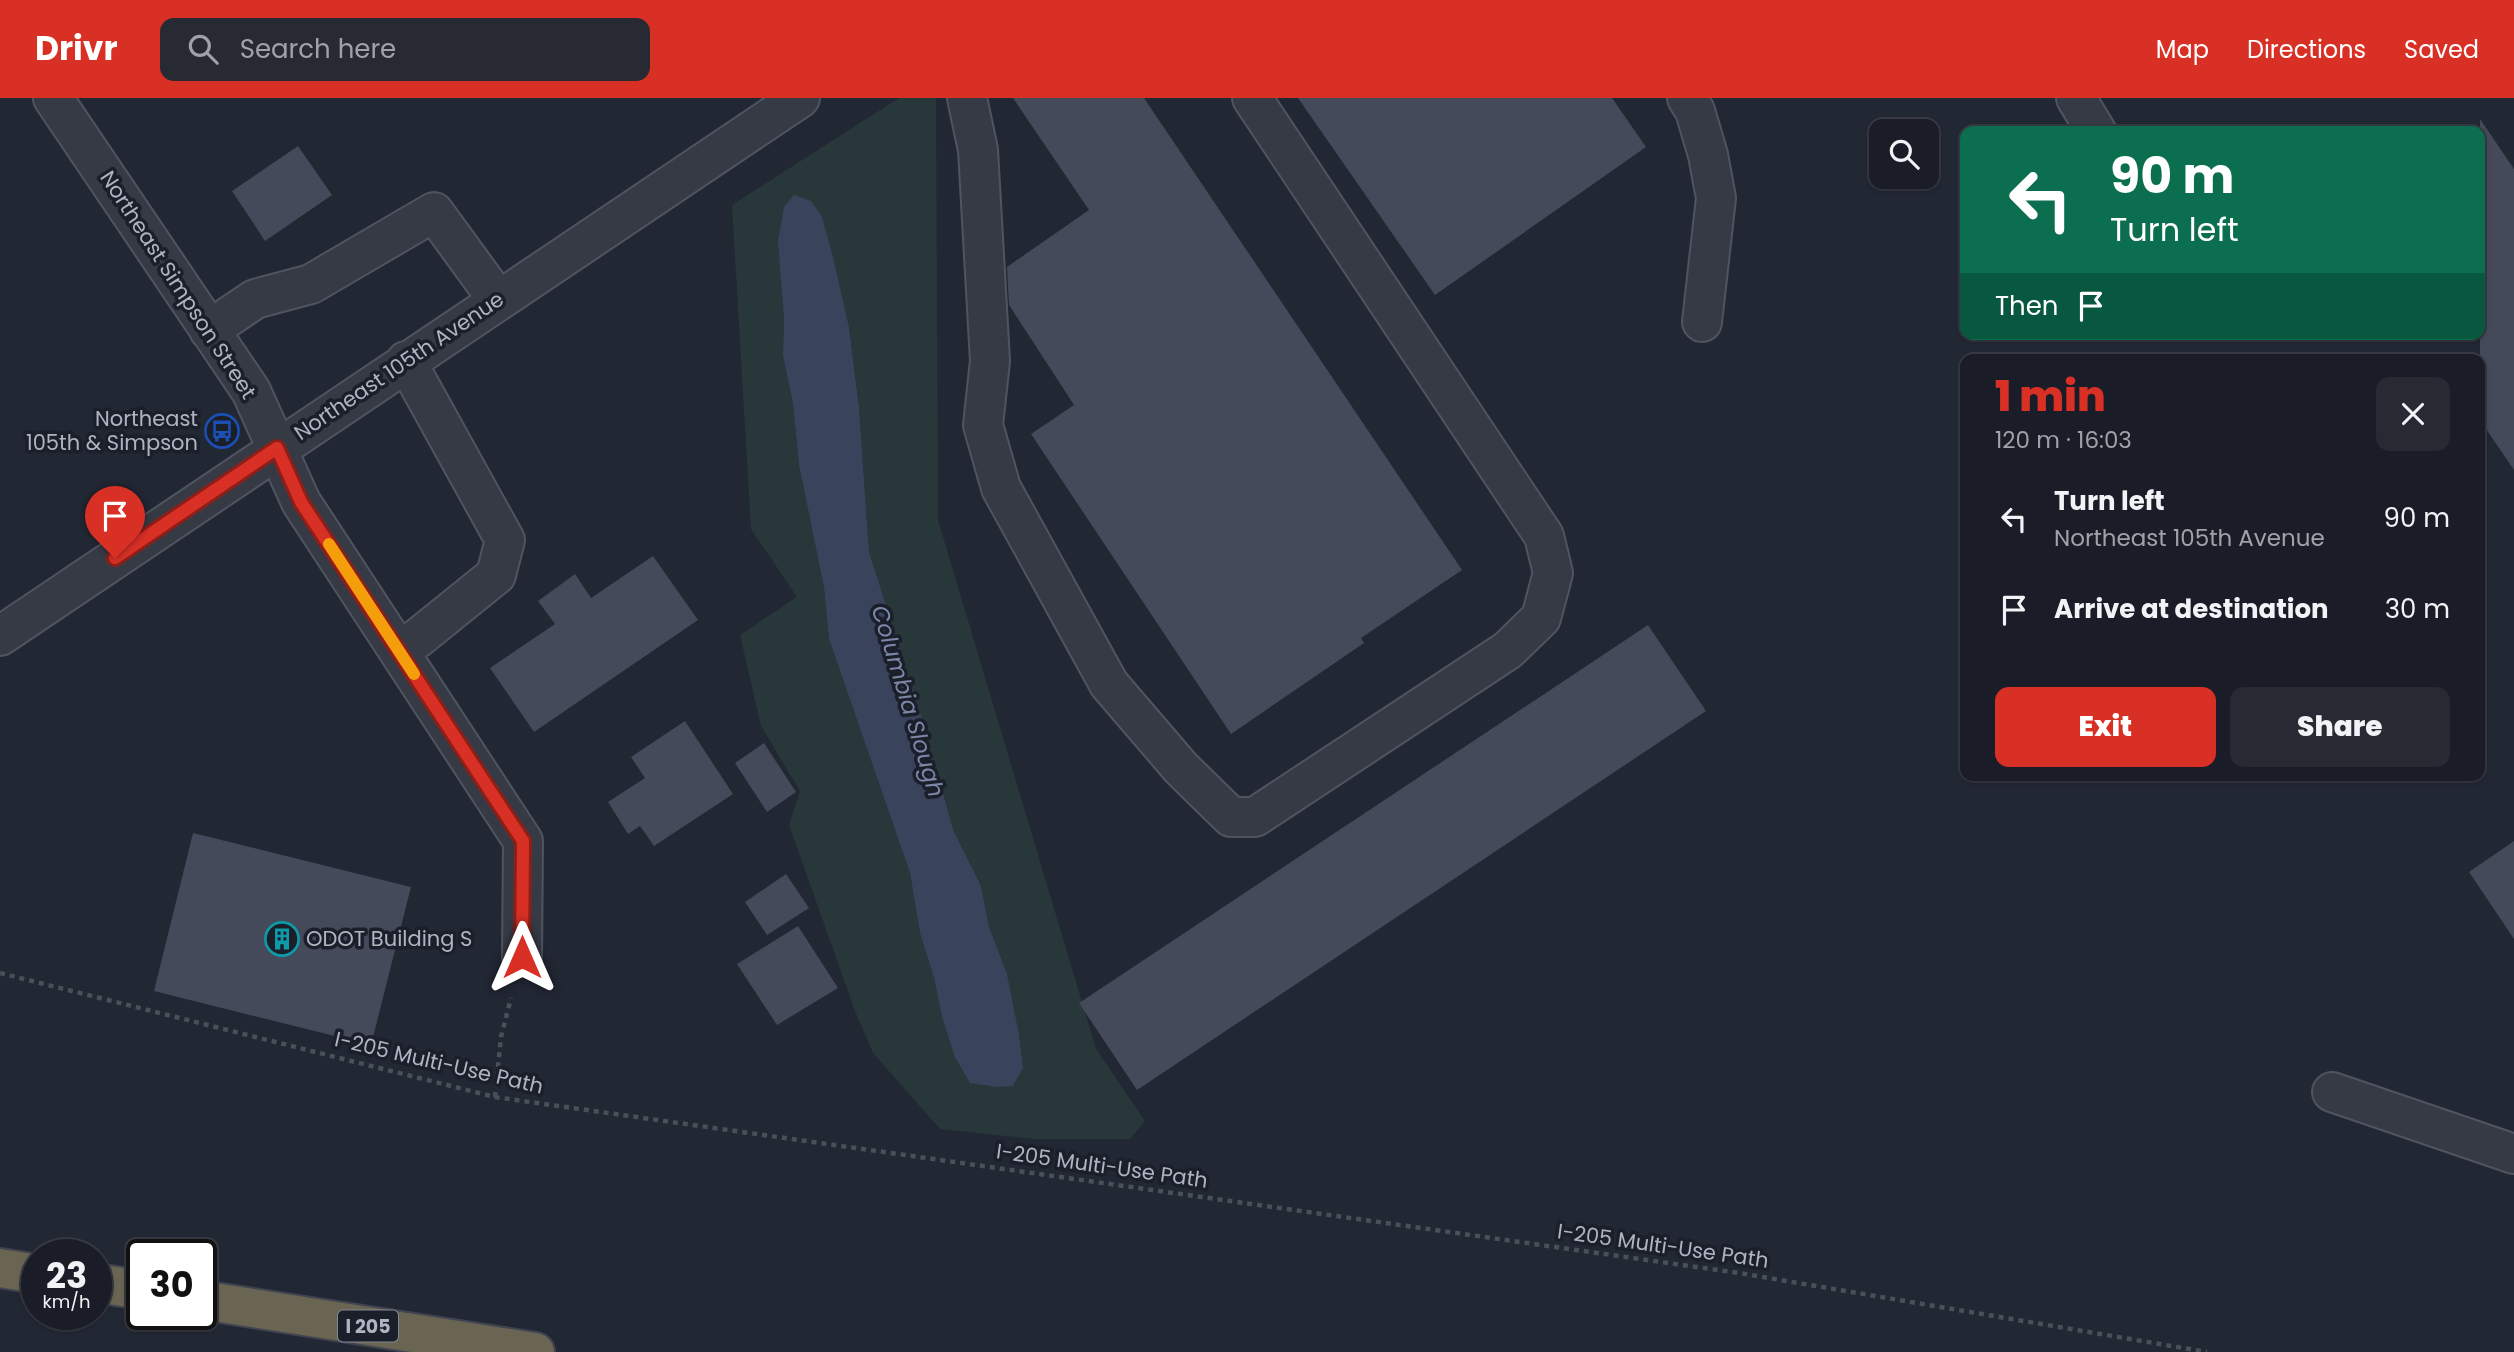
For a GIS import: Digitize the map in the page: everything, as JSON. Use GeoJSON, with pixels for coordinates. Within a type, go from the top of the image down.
{"type":"FeatureCollection","features":[{"type":"Feature","properties":{"kind":"highway"},"geometry":{"type":"LineString","coordinates":[[0,1268],[21,1271]]}},
{"type":"Feature","properties":{"kind":"highway","name":"I 205"},"geometry":{"type":"LineString","coordinates":[[217,1302],[535,1352]]}},
{"type":"Feature","properties":{"kind":"street","name":"Northeast Simpson Street"},"geometry":{"type":"LineString","coordinates":[[53,98],[251,391],[301,502],[523,841],[522,957]]}},
{"type":"Feature","properties":{"kind":"street","name":"Northeast 105th Avenue"},"geometry":{"type":"LineString","coordinates":[[0,636],[800,98]]}},
{"type":"Feature","properties":{"kind":"street"},"geometry":{"type":"LineString","coordinates":[[968,98],[978,150],[990,361],[983,425],[1000,488],[1109,684],[1181,768],[1231,817],[1255,817],[1508,650],[1541,618],[1553,573],[1544,536],[1252,98]]}},
{"type":"Feature","properties":{"kind":"street"},"geometry":{"type":"LineString","coordinates":[[2076,98],[2093,126]]}},
{"type":"Feature","properties":{"kind":"street"},"geometry":{"type":"LineString","coordinates":[[1695,102],[1716,198],[1702,322]]}},
{"type":"Feature","properties":{"kind":"street"},"geometry":{"type":"LineString","coordinates":[[209,330],[256,299],[311,284],[434,212],[498,300]]}},
{"type":"Feature","properties":{"kind":"street"},"geometry":{"type":"LineString","coordinates":[[398,650],[418,638],[496,575],[505,540],[406,361]]}},
{"type":"Feature","properties":{"kind":"street"},"geometry":{"type":"LineString","coordinates":[[2332,1092],[2514,1154]]}},
{"type":"Feature","properties":{"kind":"path"},"geometry":{"type":"LineString","coordinates":[[495,1097],[501,1037],[522,957]]}},
{"type":"Feature","properties":{"kind":"path","name":"I-205 Multi-Use Path"},"geometry":{"type":"LineString","coordinates":[[0,973],[495,1097],[1725,1270],[2207,1352]]}},
{"type":"Feature","properties":{"kind":"shaded area"},"geometry":{"type":"Polygon","coordinates":[[[899,98],[936,98],[938,520],[1096,1049],[1145,1121],[1130,1139],[1034,1139],[940,1129],[873,1053],[855,1011],[789,825],[800,791],[761,726],[740,635],[797,597],[751,529],[732,205],[899,98]],[[834,261],[784,318],[783,356],[793,404],[799,465],[824,588],[829,639],[910,873],[920,933],[934,978],[942,1017],[1013,1086],[1023,1068],[1007,975],[989,927],[981,886],[954,832],[916,698],[869,552],[859,407],[849,327],[834,261]]]}},
{"type":"Feature","properties":{"kind":"water","name":"Columbia Slough"},"geometry":{"type":"Polygon","coordinates":[[[794,195],[811,201],[822,217],[834,261],[849,327],[859,407],[869,552],[916,698],[954,832],[981,886],[989,927],[1007,974],[1023,1068],[1013,1086],[997,1087],[970,1083],[955,1057],[920,933],[910,873],[829,639],[824,588],[799,465],[793,404],[783,356],[784,318],[778,241],[784,207],[794,195]]]}},
{"type":"Feature","properties":{"kind":"building"},"geometry":{"type":"Polygon","coordinates":[[[1013,98],[1144,98],[1462,570],[1361,638],[1364,643],[1231,734],[1031,434],[1074,405],[1009,305],[1007,267],[1089,210],[1013,98]]]}},
{"type":"Feature","properties":{"kind":"building"},"geometry":{"type":"Polygon","coordinates":[[[1298,98],[1612,98],[1646,147],[1435,295],[1298,98]]]}},
{"type":"Feature","properties":{"kind":"building"},"geometry":{"type":"Polygon","coordinates":[[[2485,126],[2514,169],[2514,470],[2485,427],[2485,354],[2480,354],[2480,340],[2485,340],[2485,126]]]}},
{"type":"Feature","properties":{"kind":"building"},"geometry":{"type":"Polygon","coordinates":[[[298,146],[332,195],[265,241],[232,191],[298,146]]]}},
{"type":"Feature","properties":{"kind":"building"},"geometry":{"type":"Polygon","coordinates":[[[653,556],[698,620],[534,732],[490,668],[555,624],[538,601],[575,574],[591,598],[653,556]]]}},
{"type":"Feature","properties":{"kind":"building"},"geometry":{"type":"Polygon","coordinates":[[[1648,625],[1706,711],[1137,1090],[1079,1003],[1648,625]]]}},
{"type":"Feature","properties":{"kind":"building"},"geometry":{"type":"Polygon","coordinates":[[[685,721],[733,794],[654,846],[640,826],[628,834],[608,802],[645,778],[631,757],[685,721]]]}},
{"type":"Feature","properties":{"kind":"building"},"geometry":{"type":"Polygon","coordinates":[[[764,743],[796,792],[767,812],[735,763],[764,743]]]}},
{"type":"Feature","properties":{"kind":"building","name":"ODOT Building S"},"geometry":{"type":"Polygon","coordinates":[[[193,833],[411,887],[371,1045],[154,991],[193,833]]]}},
{"type":"Feature","properties":{"kind":"building"},"geometry":{"type":"Polygon","coordinates":[[[2514,841],[2514,939],[2469,872],[2514,841]]]}},
{"type":"Feature","properties":{"kind":"building"},"geometry":{"type":"Polygon","coordinates":[[[786,874],[809,908],[767,935],[745,902],[786,874]]]}},
{"type":"Feature","properties":{"kind":"building"},"geometry":{"type":"Polygon","coordinates":[[[798,926],[838,988],[777,1025],[737,964],[798,926]]]}},
{"type":"Feature","properties":{"kind":"slow traffic"},"geometry":{"type":"LineString","coordinates":[[329,544],[414,674]]}},
{"type":"Feature","properties":{"kind":"place","name":"Northeast 105th & Simpson"},"geometry":{"type":"Point","coordinates":[222,431]}},
{"type":"Feature","properties":{"kind":"place","name":"ODOT Building S"},"geometry":{"type":"Point","coordinates":[282,939]}},
{"type":"Feature","properties":{"kind":"route"},"geometry":{"type":"LineString","coordinates":[[115,558],[277,448],[301,502],[523,841],[522,957]]}}]}
